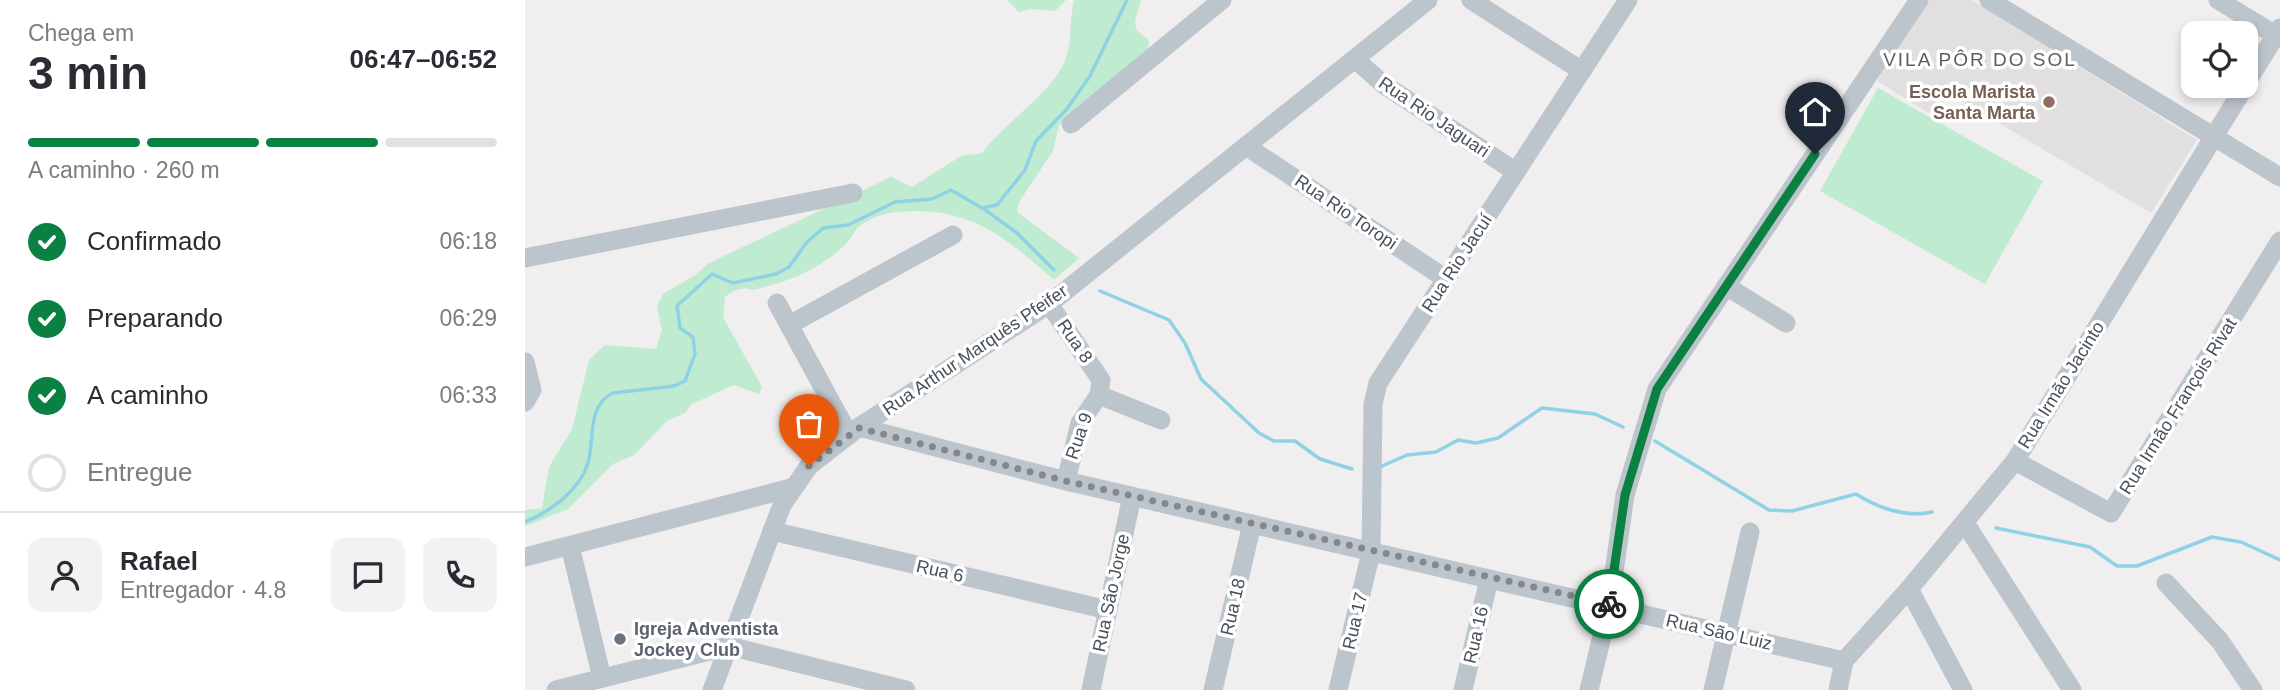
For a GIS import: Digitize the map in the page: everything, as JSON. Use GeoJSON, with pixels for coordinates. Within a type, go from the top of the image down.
{"type":"FeatureCollection","features":[{"type":"Feature","properties":{"kind":"street"},"geometry":{"type":"LineString","coordinates":[[1071,124],[1222,0]]}},
{"type":"Feature","properties":{"kind":"street","name":"Rua Arthur Marquês Pfeifer"},"geometry":{"type":"LineString","coordinates":[[712,690],[772,531],[791,488],[809,466],[854,431],[1049,304],[1428,0]]}},
{"type":"Feature","properties":{"kind":"street"},"geometry":{"type":"LineString","coordinates":[[1471,0],[1582,71]]}},
{"type":"Feature","properties":{"kind":"street","name":"Rua Rio Jacuí"},"geometry":{"type":"LineString","coordinates":[[1371,552],[1373,404],[1378,383],[1628,0]]}},
{"type":"Feature","properties":{"kind":"street"},"geometry":{"type":"LineString","coordinates":[[1589,690],[1609,607],[1625,495],[1657,389],[1919,0]]}},
{"type":"Feature","properties":{"kind":"street"},"geometry":{"type":"LineString","coordinates":[[1989,0],[2280,177]]}},
{"type":"Feature","properties":{"kind":"street"},"geometry":{"type":"LineString","coordinates":[[2218,0],[2279,34]]}},
{"type":"Feature","properties":{"kind":"street","name":"Rua Irmão Jacinto"},"geometry":{"type":"LineString","coordinates":[[2258,66],[2279,34]]}},
{"type":"Feature","properties":{"kind":"street","name":"Rua Rio Jaguari"},"geometry":{"type":"LineString","coordinates":[[1355,59],[1383,84],[1516,172]]}},
{"type":"Feature","properties":{"kind":"street","name":"Rua Irmão Jacinto"},"geometry":{"type":"LineString","coordinates":[[1845,661],[1909,589],[2015,461],[2237,98]]}},
{"type":"Feature","properties":{"kind":"street","name":"Rua Rio Toropi"},"geometry":{"type":"LineString","coordinates":[[1246,146],[1446,279]]}},
{"type":"Feature","properties":{"kind":"street"},"geometry":{"type":"LineString","coordinates":[[525,258],[853,193]]}},
{"type":"Feature","properties":{"kind":"street"},"geometry":{"type":"LineString","coordinates":[[789,325],[953,235]]}},
{"type":"Feature","properties":{"kind":"street","name":"Rua Irmão François Rivat"},"geometry":{"type":"LineString","coordinates":[[2015,461],[2111,513],[2280,241]]}},
{"type":"Feature","properties":{"kind":"street"},"geometry":{"type":"LineString","coordinates":[[1726,286],[1786,323]]}},
{"type":"Feature","properties":{"kind":"street"},"geometry":{"type":"LineString","coordinates":[[778,303],[854,431]]}},
{"type":"Feature","properties":{"kind":"street","name":"Rua 8"},"geometry":{"type":"LineString","coordinates":[[1049,304],[1101,380],[1099,395]]}},
{"type":"Feature","properties":{"kind":"street"},"geometry":{"type":"LineString","coordinates":[[525,362],[532,390],[526,401]]}},
{"type":"Feature","properties":{"kind":"street"},"geometry":{"type":"LineString","coordinates":[[1099,395],[1161,420]]}},
{"type":"Feature","properties":{"kind":"street","name":"Rua 9"},"geometry":{"type":"LineString","coordinates":[[1066,481],[1080,423],[1099,395]]}},
{"type":"Feature","properties":{"kind":"street","name":"Rua São Luiz"},"geometry":{"type":"LineString","coordinates":[[854,431],[1845,661]]}},
{"type":"Feature","properties":{"kind":"street"},"geometry":{"type":"LineString","coordinates":[[525,557],[791,488]]}},
{"type":"Feature","properties":{"kind":"street","name":"Rua São Jorge"},"geometry":{"type":"LineString","coordinates":[[1091,690],[1132,496]]}},
{"type":"Feature","properties":{"kind":"street"},"geometry":{"type":"LineString","coordinates":[[1965,523],[2071,690]]}},
{"type":"Feature","properties":{"kind":"street","name":"Rua 18"},"geometry":{"type":"LineString","coordinates":[[1213,690],[1252,524]]}},
{"type":"Feature","properties":{"kind":"street","name":"Rua 6"},"geometry":{"type":"LineString","coordinates":[[772,531],[1108,610]]}},
{"type":"Feature","properties":{"kind":"street"},"geometry":{"type":"LineString","coordinates":[[1713,690],[1750,532]]}},
{"type":"Feature","properties":{"kind":"street"},"geometry":{"type":"LineString","coordinates":[[570,546],[601,678]]}},
{"type":"Feature","properties":{"kind":"street","name":"Rua 17"},"geometry":{"type":"LineString","coordinates":[[1338,690],[1371,552]]}},
{"type":"Feature","properties":{"kind":"street","name":"Rua 16"},"geometry":{"type":"LineString","coordinates":[[1463,690],[1489,579]]}},
{"type":"Feature","properties":{"kind":"street"},"geometry":{"type":"LineString","coordinates":[[2166,583],[2220,641],[2253,690]]}},
{"type":"Feature","properties":{"kind":"street"},"geometry":{"type":"LineString","coordinates":[[1909,589],[1963,690]]}},
{"type":"Feature","properties":{"kind":"street"},"geometry":{"type":"LineString","coordinates":[[556,690],[729,646],[906,690]]}},
{"type":"Feature","properties":{"kind":"street"},"geometry":{"type":"LineString","coordinates":[[1837,690],[1845,661]]}},
{"type":"Feature","properties":{"kind":"shaded area","name":"Escola Marista Santa Marta"},"geometry":{"type":"Polygon","coordinates":[[[1927,0],[1972,0],[2197,140],[2151,213],[1944,91],[1929,113],[1877,81],[1927,0]]]}},
{"type":"Feature","properties":{"kind":"green space"},"geometry":{"type":"Polygon","coordinates":[[[1007,0],[1066,0],[1055,11],[1032,9],[1019,12],[1007,0]]]}},
{"type":"Feature","properties":{"kind":"green space"},"geometry":{"type":"Polygon","coordinates":[[[1074,0],[1141,0],[1135,22],[1138,31],[1148,39],[1149,45],[1144,56],[1059,125],[1053,151],[1019,202],[1017,212],[1079,258],[1054,280],[1009,242],[960,217],[920,211],[881,215],[867,221],[843,247],[812,269],[766,287],[738,289],[725,297],[723,317],[762,387],[759,394],[734,385],[692,404],[685,413],[667,421],[634,455],[613,464],[568,509],[525,526],[525,510],[542,508],[549,467],[572,429],[589,360],[605,345],[656,349],[662,330],[657,306],[663,294],[695,275],[709,263],[891,177],[912,187],[961,156],[982,153],[1053,81],[1061,69],[1069,44],[1074,0]]]}},
{"type":"Feature","properties":{"kind":"green space"},"geometry":{"type":"Polygon","coordinates":[[[1878,88],[2043,181],[1985,284],[1820,191],[1878,88]]]}},
{"type":"Feature","properties":{"kind":"waterway"},"geometry":{"type":"LineString","coordinates":[[525,522],[563,499],[584,473],[590,454],[595,415],[604,399],[613,393],[674,386],[685,381],[695,354],[693,337],[680,328],[677,306],[712,274],[733,283],[776,274],[789,267],[807,242],[823,228],[848,225],[895,202],[932,199],[951,190],[982,208],[997,205],[1025,170],[1036,141],[1066,110],[1090,76],[1127,0]]}},
{"type":"Feature","properties":{"kind":"waterway"},"geometry":{"type":"LineString","coordinates":[[984,209],[1017,233],[1054,270]]}},
{"type":"Feature","properties":{"kind":"waterway"},"geometry":{"type":"LineString","coordinates":[[1100,291],[1169,320],[1185,343],[1201,379],[1259,433],[1274,441],[1295,441],[1320,459],[1352,469]]}},
{"type":"Feature","properties":{"kind":"waterway"},"geometry":{"type":"LineString","coordinates":[[1380,467],[1407,455],[1436,452],[1458,440],[1476,443],[1498,438],[1542,408],[1595,414],[1623,427]]}},
{"type":"Feature","properties":{"kind":"waterway"},"geometry":{"type":"LineString","coordinates":[[1655,441],[1769,510],[1792,511],[1856,494],[1873,504],[1902,513],[1932,512]]}},
{"type":"Feature","properties":{"kind":"waterway"},"geometry":{"type":"LineString","coordinates":[[1996,528],[2090,547],[2117,566],[2137,566],[2212,537],[2241,542],[2280,560]]}},
{"type":"Feature","properties":{"kind":"way so far"},"geometry":{"type":"LineString","coordinates":[[809,466],[859,428],[1066,481],[1609,607],[1609,604]]}},
{"type":"Feature","properties":{"kind":"place","name":"Escola Marista Santa Marta"},"geometry":{"type":"Point","coordinates":[2049,102]}},
{"type":"Feature","properties":{"kind":"place","name":"Igreja Adventista Jockey Club"},"geometry":{"type":"Point","coordinates":[620,639]}},
{"type":"Feature","properties":{"kind":"district","name":"VILA PÔR DO SOL"},"geometry":{"type":"Point","coordinates":[1980,59]}},
{"type":"Feature","properties":{"kind":"route"},"geometry":{"type":"LineString","coordinates":[[1609,604],[1625,495],[1657,389],[1815,154]]}}]}
